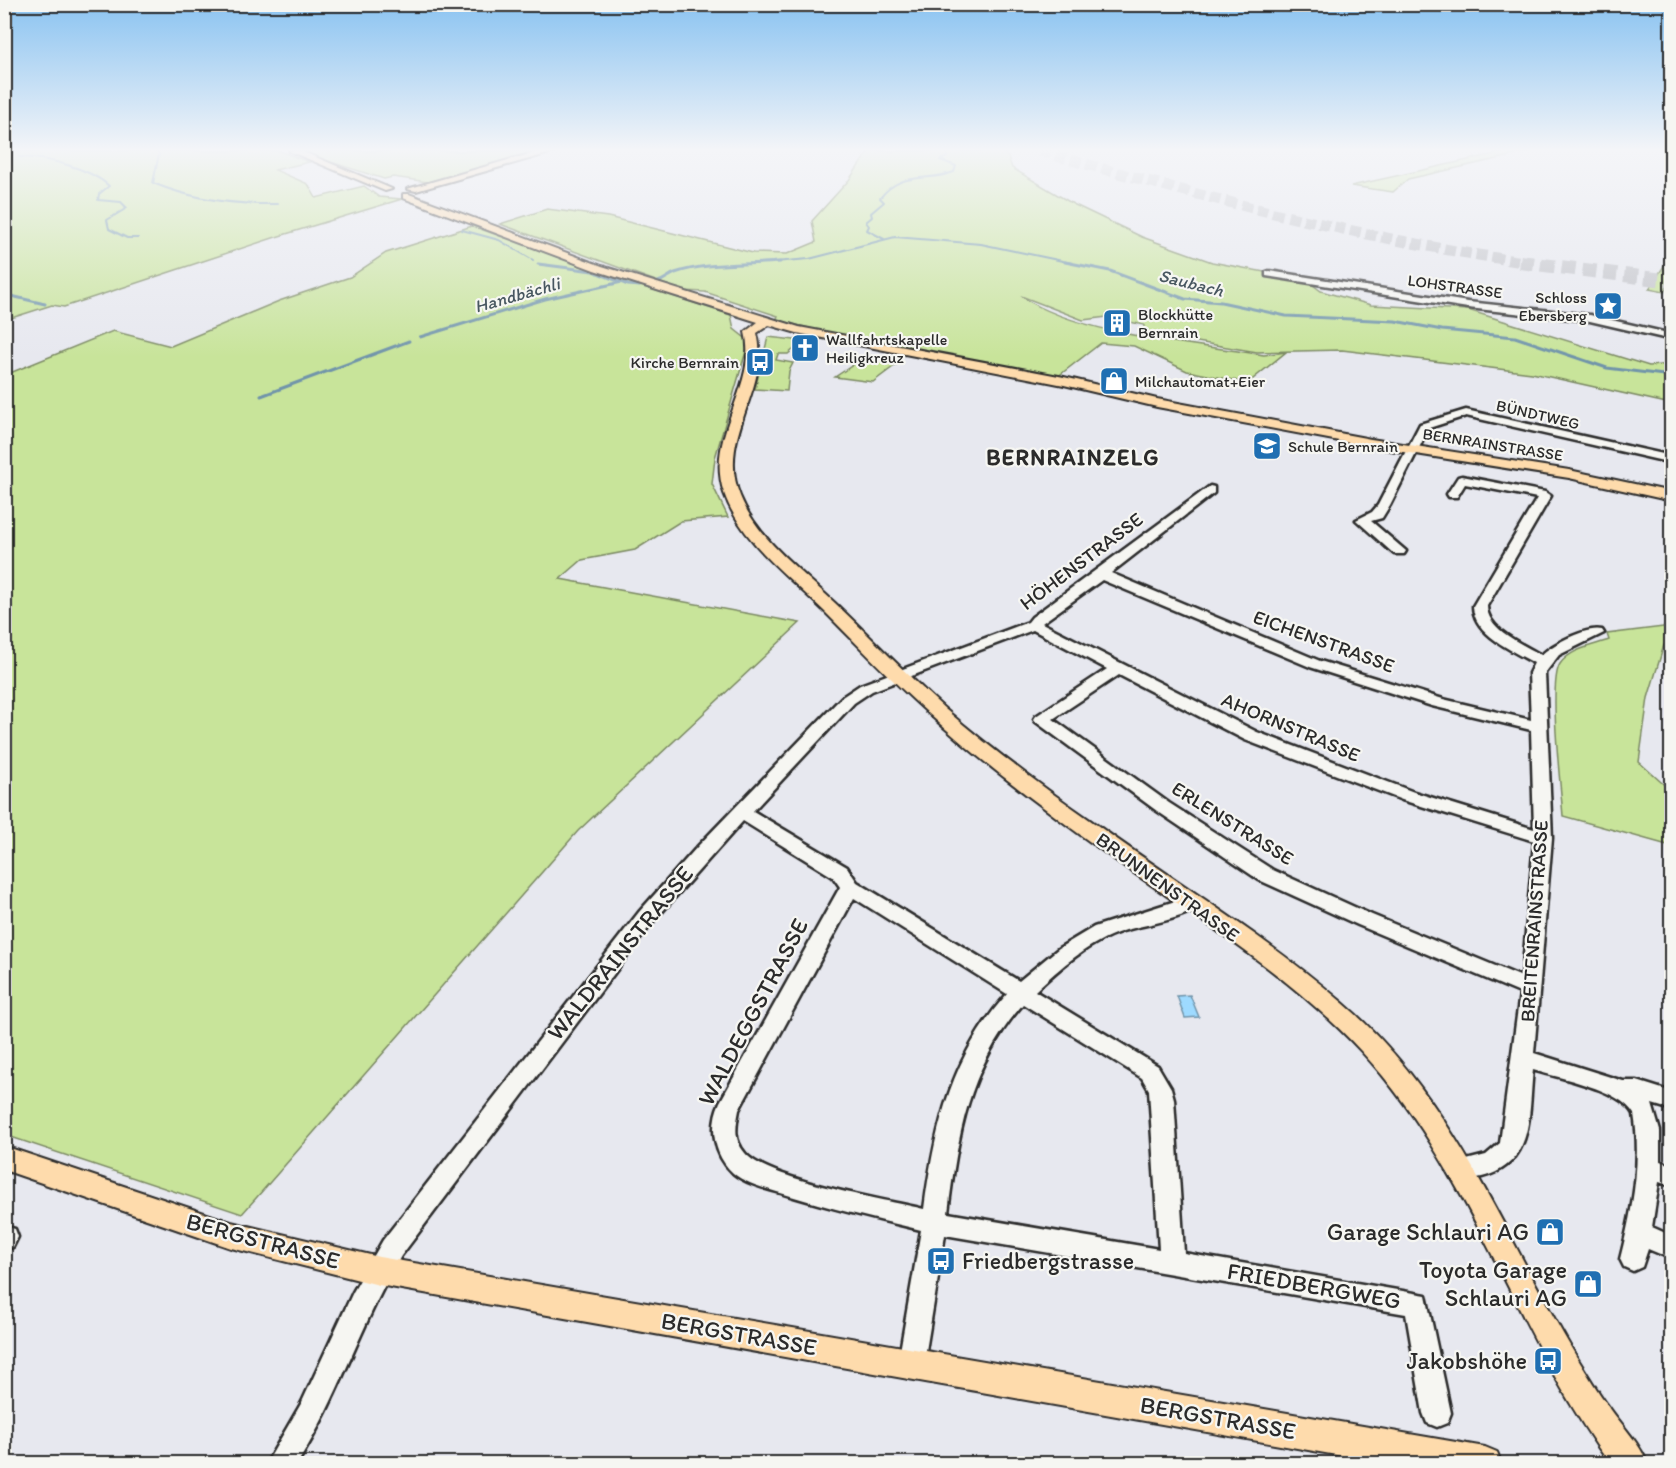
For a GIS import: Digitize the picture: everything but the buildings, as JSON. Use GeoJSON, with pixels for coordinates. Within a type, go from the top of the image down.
{"type":"FeatureCollection","features":[{"type":"Feature","properties":{"kind":"main road","name":"BERNRAINSTRASSE"},"geometry":{"type":"LineString","coordinates":[[477,220],[598,268],[770,323],[888,350],[1064,381],[1157,403],[1411,450],[1569,474],[1671,497]]}},
{"type":"Feature","properties":{"kind":"main road","name":"BRUNNENSTRASSE"},"geometry":{"type":"LineString","coordinates":[[770,323],[754,339],[755,355],[724,458],[726,481],[733,500],[759,539],[918,694],[1007,768],[1310,988],[1346,1019],[1403,1083],[1425,1113],[1460,1171],[1578,1391],[1601,1426],[1631,1464]]}},
{"type":"Feature","properties":{"kind":"main road","name":"BERGSTRASSE"},"geometry":{"type":"LineString","coordinates":[[4,1158],[231,1235],[379,1271],[1485,1464]]}},
{"type":"Feature","properties":{"kind":"street","name":"LOHSTRASSE"},"geometry":{"type":"LineString","coordinates":[[1269,274],[1468,305],[1581,316],[1671,337]]}},
{"type":"Feature","properties":{"kind":"street","name":"BÜNDTWEG"},"geometry":{"type":"LineString","coordinates":[[1399,551],[1362,520],[1377,515],[1384,505],[1424,426],[1466,413],[1671,460]]}},
{"type":"Feature","properties":{"kind":"street"},"geometry":{"type":"LineString","coordinates":[[1453,494],[1462,480],[1506,484],[1545,496],[1480,606],[1480,615],[1495,633],[1541,661],[1564,646],[1597,633]]}},
{"type":"Feature","properties":{"kind":"street","name":"HÖHENSTRASSE"},"geometry":{"type":"LineString","coordinates":[[901,676],[1034,625],[1037,620],[1210,490]]}},
{"type":"Feature","properties":{"kind":"street","name":"EICHENSTRASSE"},"geometry":{"type":"LineString","coordinates":[[1101,574],[1315,664],[1438,703],[1539,727]]}},
{"type":"Feature","properties":{"kind":"street","name":"AHORNSTRASSE"},"geometry":{"type":"LineString","coordinates":[[1034,625],[1251,736],[1408,796],[1543,838]]}},
{"type":"Feature","properties":{"kind":"street","name":"BREITENRAINSTRASSE"},"geometry":{"type":"LineString","coordinates":[[1460,1171],[1497,1162],[1511,1150],[1531,989],[1543,838],[1536,695],[1537,673],[1541,661]]}},
{"type":"Feature","properties":{"kind":"street","name":"ERLENSTRASSE"},"geometry":{"type":"LineString","coordinates":[[1117,669],[1042,718],[1163,807],[1266,875],[1365,920],[1531,989]]}},
{"type":"Feature","properties":{"kind":"street","name":"WALDRAINSTRASSE"},"geometry":{"type":"LineString","coordinates":[[280,1464],[300,1435],[379,1271],[408,1225],[646,917],[856,693],[901,676]]}},
{"type":"Feature","properties":{"kind":"street"},"geometry":{"type":"LineString","coordinates":[[742,812],[840,872],[850,887],[1140,1063],[1156,1079],[1163,1100],[1172,1261]]}},
{"type":"Feature","properties":{"kind":"street","name":"WALDEGGSTRASSE"},"geometry":{"type":"LineString","coordinates":[[850,887],[728,1109],[723,1132],[734,1158],[754,1173],[821,1195],[934,1222]]}},
{"type":"Feature","properties":{"kind":"street"},"geometry":{"type":"LineString","coordinates":[[911,1363],[950,1127],[961,1087],[989,1033],[1021,992],[1045,968],[1091,936],[1117,925],[1171,912],[1191,903]]}},
{"type":"Feature","properties":{"kind":"street"},"geometry":{"type":"LineString","coordinates":[[1522,1058],[1622,1091],[1639,1102],[1647,1115],[1644,1217],[1633,1259]]}},
{"type":"Feature","properties":{"kind":"street"},"geometry":{"type":"LineString","coordinates":[[1622,1091],[1637,1090],[1671,1101]]}},
{"type":"Feature","properties":{"kind":"street"},"geometry":{"type":"LineString","coordinates":[[1647,1167],[1671,1176]]}},
{"type":"Feature","properties":{"kind":"street","name":"FRIEDBERGWEG"},"geometry":{"type":"LineString","coordinates":[[934,1222],[1417,1304],[1437,1413]]}},
{"type":"Feature","properties":{"kind":"street"},"geometry":{"type":"LineString","coordinates":[[1640,1233],[1671,1248]]}},
{"type":"Feature","properties":{"kind":"green space"},"geometry":{"type":"Polygon","coordinates":[[[5,220],[334,220],[64,307],[52,305],[5,320],[5,220]]]}},
{"type":"Feature","properties":{"kind":"green space"},"geometry":{"type":"Polygon","coordinates":[[[514,220],[618,220],[753,253],[787,254],[816,242],[812,221],[1105,220],[1142,237],[1212,262],[1306,280],[1321,291],[1371,305],[1468,310],[1649,366],[1671,364],[1671,404],[1532,373],[1342,350],[1257,352],[1143,333],[1144,325],[1107,317],[1083,320],[1021,296],[1073,320],[1137,336],[1264,355],[1286,352],[1248,383],[1187,371],[1134,346],[1101,343],[1057,377],[868,342],[776,320],[778,316],[705,292],[683,291],[500,224],[514,220]]]}},
{"type":"Feature","properties":{"kind":"green space"},"geometry":{"type":"Polygon","coordinates":[[[472,226],[599,272],[731,315],[734,329],[749,341],[715,458],[712,484],[728,517],[681,521],[635,550],[582,560],[560,579],[800,623],[578,831],[242,1214],[5,1135],[5,375],[113,331],[171,346],[279,301],[350,277],[386,253],[472,226]]]}},
{"type":"Feature","properties":{"kind":"green space"},"geometry":{"type":"Polygon","coordinates":[[[1671,255],[1671,278],[1664,292],[1649,289],[1671,255]]]}},
{"type":"Feature","properties":{"kind":"green space"},"geometry":{"type":"Polygon","coordinates":[[[768,337],[804,341],[788,354],[778,354],[776,360],[793,363],[789,371],[787,391],[755,389],[768,337]]]}},
{"type":"Feature","properties":{"kind":"green space"},"geometry":{"type":"Polygon","coordinates":[[[868,355],[901,361],[873,382],[835,377],[868,355]]]}},
{"type":"Feature","properties":{"kind":"green space"},"geometry":{"type":"Polygon","coordinates":[[[1671,626],[1671,646],[1664,645],[1648,698],[1639,762],[1671,791],[1671,846],[1563,816],[1556,737],[1555,692],[1560,664],[1575,651],[1609,640],[1607,634],[1671,626]]]}},
{"type":"Feature","properties":{"kind":"water"},"geometry":{"type":"Polygon","coordinates":[[[1190,995],[1199,1017],[1185,1018],[1177,996],[1190,995]]]}},
{"type":"Feature","properties":{"kind":"waterway"},"geometry":{"type":"LineString","coordinates":[[108,220],[109,229],[127,238],[138,238]]}},
{"type":"Feature","properties":{"kind":"waterway","name":"Saubach"},"geometry":{"type":"LineString","coordinates":[[869,220],[866,222],[869,226],[867,230],[884,239]]}},
{"type":"Feature","properties":{"kind":"waterway"},"geometry":{"type":"LineString","coordinates":[[462,230],[499,240],[533,260]]}},
{"type":"Feature","properties":{"kind":"waterway","name":"Saubach"},"geometry":{"type":"LineString","coordinates":[[770,262],[809,259],[895,237],[981,244],[1072,263]]}},
{"type":"Feature","properties":{"kind":"waterway"},"geometry":{"type":"LineString","coordinates":[[658,282],[687,269],[727,264],[770,262]]}},
{"type":"Feature","properties":{"kind":"waterway"},"geometry":{"type":"LineString","coordinates":[[763,263],[770,262]]}},
{"type":"Feature","properties":{"kind":"waterway"},"geometry":{"type":"LineString","coordinates":[[770,262],[780,262]]}},
{"type":"Feature","properties":{"kind":"waterway","name":"Saubach"},"geometry":{"type":"LineString","coordinates":[[1065,262],[1110,271],[1185,299],[1221,302],[1286,316],[1395,321],[1442,330],[1515,337],[1607,368],[1672,376]]}},
{"type":"Feature","properties":{"kind":"waterway"},"geometry":{"type":"LineString","coordinates":[[538,264],[593,271],[621,282]]}},
{"type":"Feature","properties":{"kind":"waterway","name":"Handbächli"},"geometry":{"type":"LineString","coordinates":[[420,337],[545,299],[621,282]]}},
{"type":"Feature","properties":{"kind":"waterway"},"geometry":{"type":"LineString","coordinates":[[621,282],[640,286]]}},
{"type":"Feature","properties":{"kind":"waterway"},"geometry":{"type":"LineString","coordinates":[[7,295],[45,304]]}},
{"type":"Feature","properties":{"kind":"waterway","name":"Handbächli"},"geometry":{"type":"LineString","coordinates":[[261,396],[409,341]]}},
{"type":"Feature","properties":{"kind":"tunnel"},"geometry":{"type":"LineString","coordinates":[[1303,220],[1406,242],[1530,263]]}},
{"type":"Feature","properties":{"kind":"tunnel"},"geometry":{"type":"LineString","coordinates":[[1520,262],[1672,281]]}},
{"type":"Feature","properties":{"kind":"place","name":"Schloss Ebersberg"},"geometry":{"type":"Point","coordinates":[1608,306]}},
{"type":"Feature","properties":{"kind":"place","name":"Blockhütte Bernrain"},"geometry":{"type":"Point","coordinates":[1117,323]}},
{"type":"Feature","properties":{"kind":"place","name":"Wallfahrtskapelle Heiligkreuz"},"geometry":{"type":"Point","coordinates":[805,348]}},
{"type":"Feature","properties":{"kind":"place","name":"Kirche Bernrain"},"geometry":{"type":"Point","coordinates":[760,362]}},
{"type":"Feature","properties":{"kind":"place","name":"Milchautomat+Eier"},"geometry":{"type":"Point","coordinates":[1114,381]}},
{"type":"Feature","properties":{"kind":"place","name":"Schule Bernrain"},"geometry":{"type":"Point","coordinates":[1267,446]}},
{"type":"Feature","properties":{"kind":"place","name":"Garage Schlauri AG"},"geometry":{"type":"Point","coordinates":[1550,1232]}},
{"type":"Feature","properties":{"kind":"place","name":"Friedbergstrasse"},"geometry":{"type":"Point","coordinates":[941,1261]}},
{"type":"Feature","properties":{"kind":"place","name":"Toyota Garage Schlauri AG"},"geometry":{"type":"Point","coordinates":[1588,1284]}},
{"type":"Feature","properties":{"kind":"place","name":"Jakobshöhe"},"geometry":{"type":"Point","coordinates":[1548,1361]}},
{"type":"Feature","properties":{"kind":"district","name":"BERNRAINZELG"},"geometry":{"type":"Point","coordinates":[1073,457]}}]}
